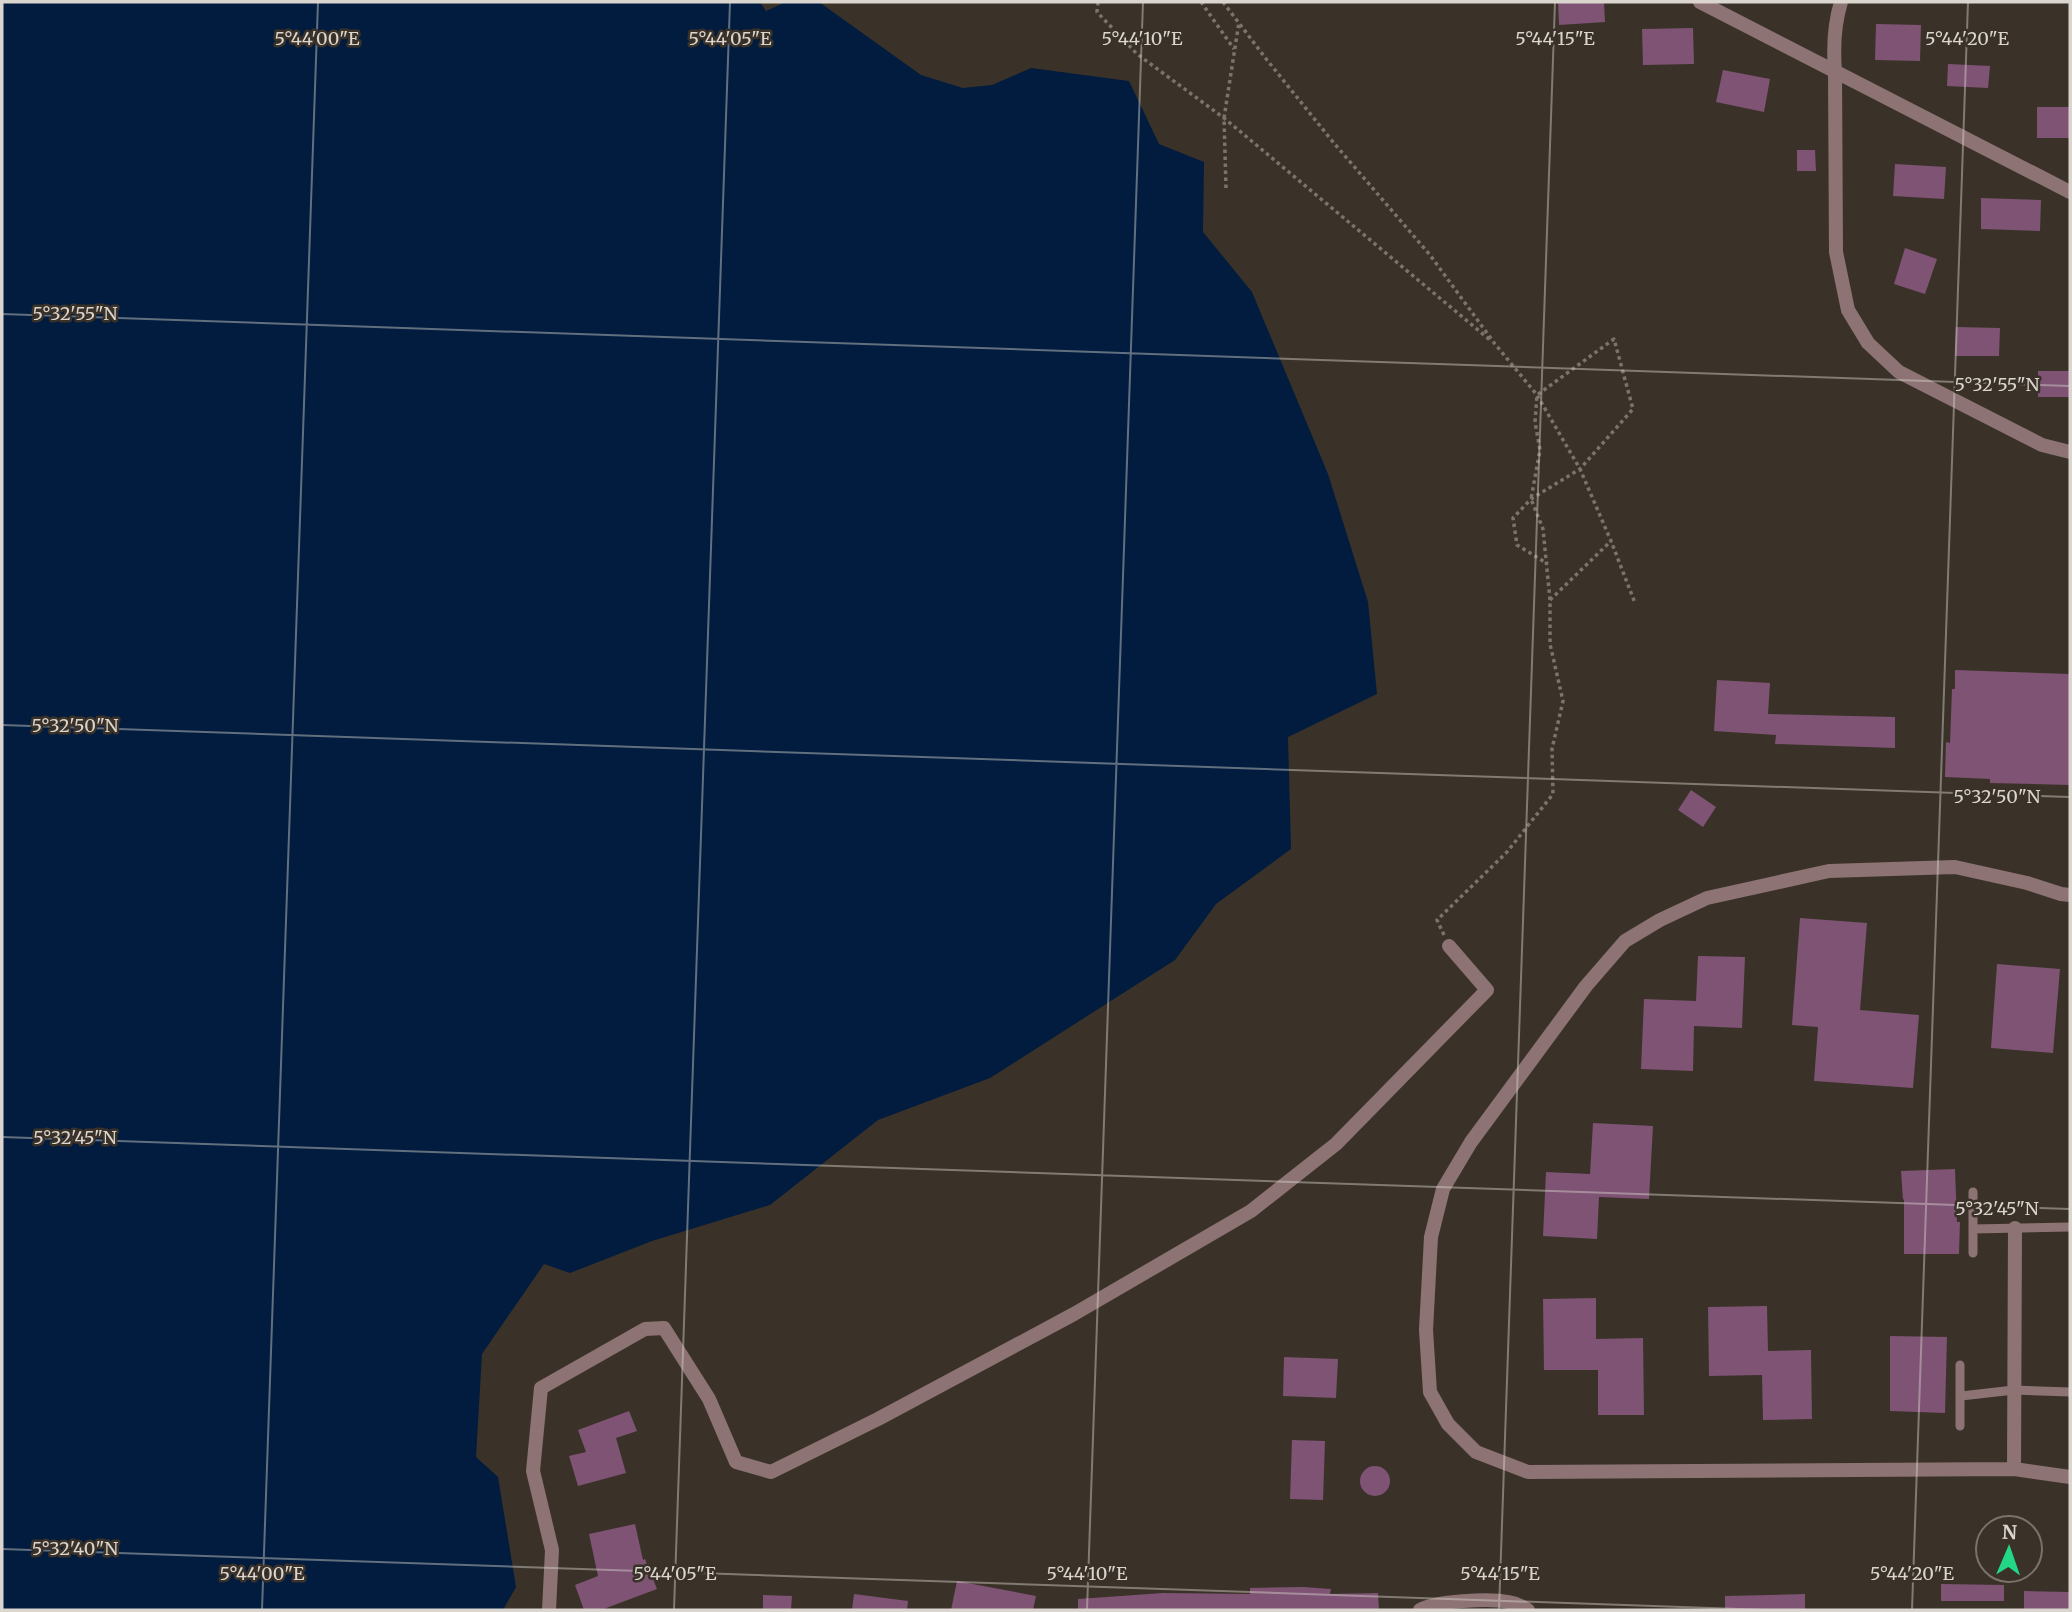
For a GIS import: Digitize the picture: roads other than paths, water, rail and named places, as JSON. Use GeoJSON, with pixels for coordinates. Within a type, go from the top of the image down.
{"type":"FeatureCollection","features":[{"type":"Feature","properties":{"kind":"street"},"geometry":{"type":"LineString","coordinates":[[1700,2],[2070,192]]}},
{"type":"Feature","properties":{"kind":"street"},"geometry":{"type":"LineString","coordinates":[[1841,2],[1835,21],[1833,48],[1836,252],[1848,310],[1868,342],[1899,372],[2042,445],[2070,452]]}},
{"type":"Feature","properties":{"kind":"street"},"geometry":{"type":"LineString","coordinates":[[2070,895],[1955,867],[1829,871],[1707,898],[1660,919],[1625,941],[1586,986],[1471,1142],[1443,1189],[1431,1237],[1426,1330],[1430,1392],[1448,1424],[1476,1452],[1528,1472],[2014,1469],[2070,1477]]}},
{"type":"Feature","properties":{"kind":"street"},"geometry":{"type":"LineString","coordinates":[[549,1610],[552,1550],[533,1471],[541,1388],[645,1329],[664,1328],[709,1399],[736,1462],[771,1472],[1074,1314],[1251,1211],[1336,1144],[1487,990],[1449,946]]}},
{"type":"Feature","properties":{"kind":"street"},"geometry":{"type":"LineString","coordinates":[[2014,1469],[2015,1228]]}},
{"type":"Feature","properties":{"kind":"street"},"geometry":{"type":"LineString","coordinates":[[1420,1610],[1432,1604],[1505,1601],[1522,1605],[1528,1610]]}},
{"type":"Feature","properties":{"kind":"lane"},"geometry":{"type":"LineString","coordinates":[[1973,1192],[1973,1253]]}},
{"type":"Feature","properties":{"kind":"lane"},"geometry":{"type":"LineString","coordinates":[[1973,1229],[2070,1227]]}},
{"type":"Feature","properties":{"kind":"lane"},"geometry":{"type":"LineString","coordinates":[[1960,1365],[1960,1426]]}},
{"type":"Feature","properties":{"kind":"lane"},"geometry":{"type":"LineString","coordinates":[[1961,1396],[2014,1390],[2070,1392]]}},
{"type":"Feature","properties":{"kind":"water"},"geometry":{"type":"Polygon","coordinates":[[[2,2],[760,2],[766,11],[786,2],[819,2],[921,75],[963,88],[992,85],[1031,68],[1129,81],[1159,144],[1204,162],[1203,232],[1252,292],[1328,474],[1368,602],[1377,694],[1288,737],[1291,849],[1216,904],[1175,960],[990,1078],[878,1120],[770,1205],[652,1241],[570,1273],[544,1264],[482,1354],[476,1457],[498,1477],[516,1587],[503,1610],[2,1610],[2,2]]]}}]}
